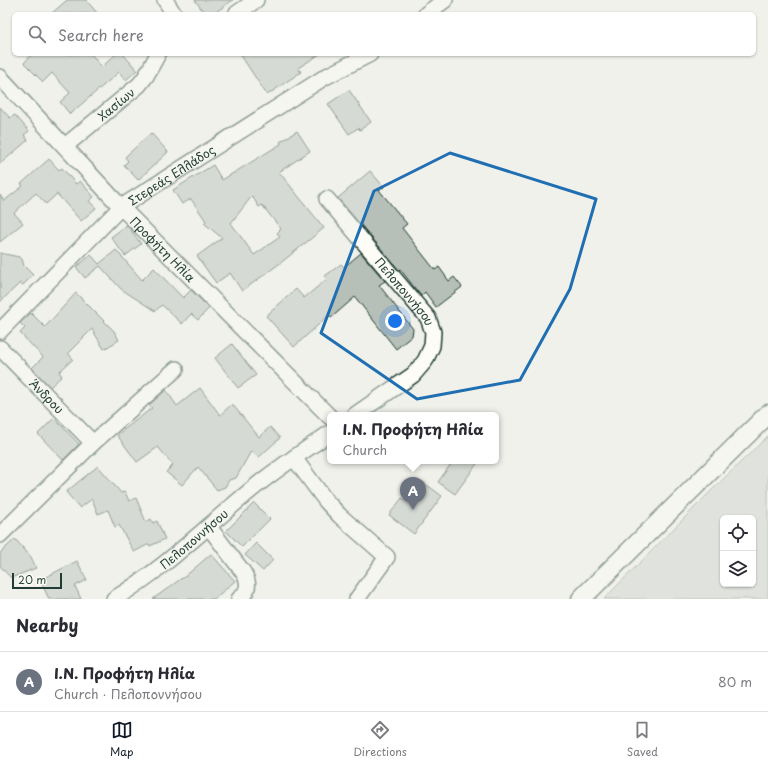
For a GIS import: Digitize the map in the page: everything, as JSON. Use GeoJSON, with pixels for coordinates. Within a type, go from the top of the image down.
{"type":"FeatureCollection","features":[{"type":"Feature","properties":{"kind":"street"},"geometry":{"type":"LineString","coordinates":[[165,0],[173,12]]}},
{"type":"Feature","properties":{"kind":"street"},"geometry":{"type":"LineString","coordinates":[[239,12],[256,0]]}},
{"type":"Feature","properties":{"kind":"street"},"geometry":{"type":"LineString","coordinates":[[429,12],[445,0]]}},
{"type":"Feature","properties":{"kind":"street","name":"Χασίων"},"geometry":{"type":"LineString","coordinates":[[65,146],[138,85],[157,56]]}},
{"type":"Feature","properties":{"kind":"street","name":"Στερεάς Ελλάδος"},"geometry":{"type":"LineString","coordinates":[[0,331],[121,207],[325,77],[366,56]]}},
{"type":"Feature","properties":{"kind":"street","name":"Προφήτη Ηλία"},"geometry":{"type":"LineString","coordinates":[[0,77],[121,207],[327,414]]}},
{"type":"Feature","properties":{"kind":"street","name":"Πελοποννήσου"},"geometry":{"type":"LineString","coordinates":[[327,199],[428,318],[433,332],[432,346],[425,361],[413,375],[359,412]]}},
{"type":"Feature","properties":{"kind":"street","name":"Άνδρου"},"geometry":{"type":"LineString","coordinates":[[0,348],[93,443]]}},
{"type":"Feature","properties":{"kind":"street"},"geometry":{"type":"LineString","coordinates":[[0,535],[93,443],[176,369]]}},
{"type":"Feature","properties":{"kind":"street"},"geometry":{"type":"LineString","coordinates":[[581,599],[768,414]]}},
{"type":"Feature","properties":{"kind":"street","name":"Πελοποννήσου"},"geometry":{"type":"LineString","coordinates":[[114,599],[160,566],[209,527],[251,490],[327,434]]}},
{"type":"Feature","properties":{"kind":"street"},"geometry":{"type":"LineString","coordinates":[[294,458],[326,501],[340,516],[387,557],[357,599]]}},
{"type":"Feature","properties":{"kind":"street"},"geometry":{"type":"LineString","coordinates":[[209,527],[247,578],[247,588],[239,599]]}},
{"type":"Feature","properties":{"kind":"highlighted area"},"geometry":{"type":"Polygon","coordinates":[[[450,153],[596,199],[570,289],[520,380],[417,399],[321,333],[374,191],[450,153]]]}},
{"type":"Feature","properties":{"kind":"shaded area"},"geometry":{"type":"Polygon","coordinates":[[[768,436],[768,599],[604,599],[713,489],[768,436]]]}},
{"type":"Feature","properties":{"kind":"building"},"geometry":{"type":"Polygon","coordinates":[[[67,0],[86,0],[96,12],[53,12],[67,0]]]}},
{"type":"Feature","properties":{"kind":"building"},"geometry":{"type":"Polygon","coordinates":[[[195,0],[233,0],[216,12],[204,12],[195,0]]]}},
{"type":"Feature","properties":{"kind":"building"},"geometry":{"type":"Polygon","coordinates":[[[30,56],[93,56],[102,67],[114,56],[125,56],[137,70],[126,80],[119,72],[70,114],[60,102],[70,93],[52,73],[43,82],[24,63],[30,56]]]}},
{"type":"Feature","properties":{"kind":"building"},"geometry":{"type":"Polygon","coordinates":[[[241,56],[317,56],[298,68],[301,72],[267,95],[241,56]]]}},
{"type":"Feature","properties":{"kind":"building"},"geometry":{"type":"Polygon","coordinates":[[[349,90],[371,122],[360,130],[358,128],[349,134],[328,104],[349,90]]]}},
{"type":"Feature","properties":{"kind":"building"},"geometry":{"type":"Polygon","coordinates":[[[0,107],[10,118],[15,115],[29,131],[24,135],[28,140],[0,164],[0,107]]]}},
{"type":"Feature","properties":{"kind":"building"},"geometry":{"type":"Polygon","coordinates":[[[297,131],[310,151],[279,172],[324,228],[242,291],[230,273],[216,283],[197,256],[222,238],[204,223],[206,221],[191,199],[182,204],[173,190],[213,165],[222,180],[281,144],[280,142],[297,131]],[[252,196],[231,223],[254,255],[280,237],[277,233],[281,229],[262,205],[259,207],[252,196]]]}},
{"type":"Feature","properties":{"kind":"building"},"geometry":{"type":"Polygon","coordinates":[[[151,133],[168,152],[138,180],[124,165],[128,161],[125,157],[151,133]]]}},
{"type":"Feature","properties":{"kind":"building"},"geometry":{"type":"Polygon","coordinates":[[[49,159],[59,170],[62,168],[76,184],[80,181],[94,197],[89,201],[96,208],[81,221],[57,194],[46,204],[36,193],[14,213],[23,223],[0,242],[0,195],[4,201],[23,186],[21,184],[49,159]]]}},
{"type":"Feature","properties":{"kind":"building"},"geometry":{"type":"Polygon","coordinates":[[[370,171],[384,187],[379,190],[407,224],[402,228],[435,270],[439,267],[449,281],[454,277],[462,287],[436,307],[425,292],[421,296],[400,269],[399,270],[338,198],[370,171]]]}},
{"type":"Feature","properties":{"kind":"building"},"geometry":{"type":"Polygon","coordinates":[[[127,225],[141,244],[125,256],[111,237],[127,225]]]}},
{"type":"Feature","properties":{"kind":"building"},"geometry":{"type":"Polygon","coordinates":[[[116,250],[142,280],[154,268],[183,298],[191,290],[209,308],[198,320],[191,314],[182,324],[162,305],[155,311],[121,289],[100,266],[85,278],[76,267],[91,255],[99,264],[116,250]]]}},
{"type":"Feature","properties":{"kind":"building"},"geometry":{"type":"Polygon","coordinates":[[[0,253],[22,259],[24,266],[33,275],[23,285],[20,283],[0,302],[0,253]]]}},
{"type":"Feature","properties":{"kind":"building"},"geometry":{"type":"Polygon","coordinates":[[[361,253],[385,281],[379,285],[413,329],[412,336],[396,349],[355,297],[331,318],[329,315],[294,347],[266,316],[296,289],[304,298],[327,279],[325,276],[341,264],[344,267],[361,253]]]}},
{"type":"Feature","properties":{"kind":"building"},"geometry":{"type":"Polygon","coordinates":[[[76,293],[114,331],[119,340],[104,349],[92,329],[68,353],[73,359],[59,372],[62,376],[50,387],[32,368],[43,357],[20,333],[25,328],[20,323],[31,313],[45,327],[76,293]]]}},
{"type":"Feature","properties":{"kind":"building"},"geometry":{"type":"Polygon","coordinates":[[[232,344],[256,375],[238,388],[215,358],[232,344]]]}},
{"type":"Feature","properties":{"kind":"building"},"geometry":{"type":"Polygon","coordinates":[[[200,388],[220,415],[232,404],[259,437],[270,427],[280,438],[258,458],[251,451],[236,478],[229,480],[225,487],[217,490],[198,467],[182,485],[166,472],[173,465],[158,447],[137,462],[117,435],[152,408],[149,405],[166,390],[177,406],[200,388]]]}},
{"type":"Feature","properties":{"kind":"building"},"geometry":{"type":"Polygon","coordinates":[[[54,418],[79,444],[63,460],[38,434],[54,418]]]}},
{"type":"Feature","properties":{"kind":"building"},"geometry":{"type":"Polygon","coordinates":[[[451,464],[477,464],[455,494],[438,482],[451,464]]]}},
{"type":"Feature","properties":{"kind":"building"},"geometry":{"type":"Polygon","coordinates":[[[98,466],[121,493],[125,492],[129,501],[136,498],[146,522],[151,519],[153,523],[157,521],[165,539],[150,546],[149,544],[134,552],[119,525],[115,527],[108,510],[98,514],[92,499],[80,508],[66,492],[98,466]]]}},
{"type":"Feature","properties":{"kind":"building"},"geometry":{"type":"Polygon","coordinates":[[[423,482],[442,496],[414,534],[389,515],[402,498],[408,502],[423,482]]]}},
{"type":"Feature","properties":{"kind":"building"},"geometry":{"type":"Polygon","coordinates":[[[254,503],[270,519],[242,547],[226,531],[254,503]]]}},
{"type":"Feature","properties":{"kind":"building"},"geometry":{"type":"Polygon","coordinates":[[[15,539],[31,557],[36,568],[11,578],[0,566],[0,553],[15,539]]]}},
{"type":"Feature","properties":{"kind":"building"},"geometry":{"type":"Polygon","coordinates":[[[256,543],[273,560],[263,571],[245,555],[256,543]]]}},
{"type":"Feature","properties":{"kind":"building"},"geometry":{"type":"Polygon","coordinates":[[[211,554],[235,581],[214,599],[153,599],[182,579],[211,554]]]}},
{"type":"Feature","properties":{"kind":"building"},"geometry":{"type":"Polygon","coordinates":[[[77,561],[87,580],[75,586],[81,599],[49,599],[40,580],[77,561]]]}},
{"type":"Feature","properties":{"kind":"place","name":"Ι.Ν. Προφήτη Ηλία"},"geometry":{"type":"Point","coordinates":[413,510]}}]}
